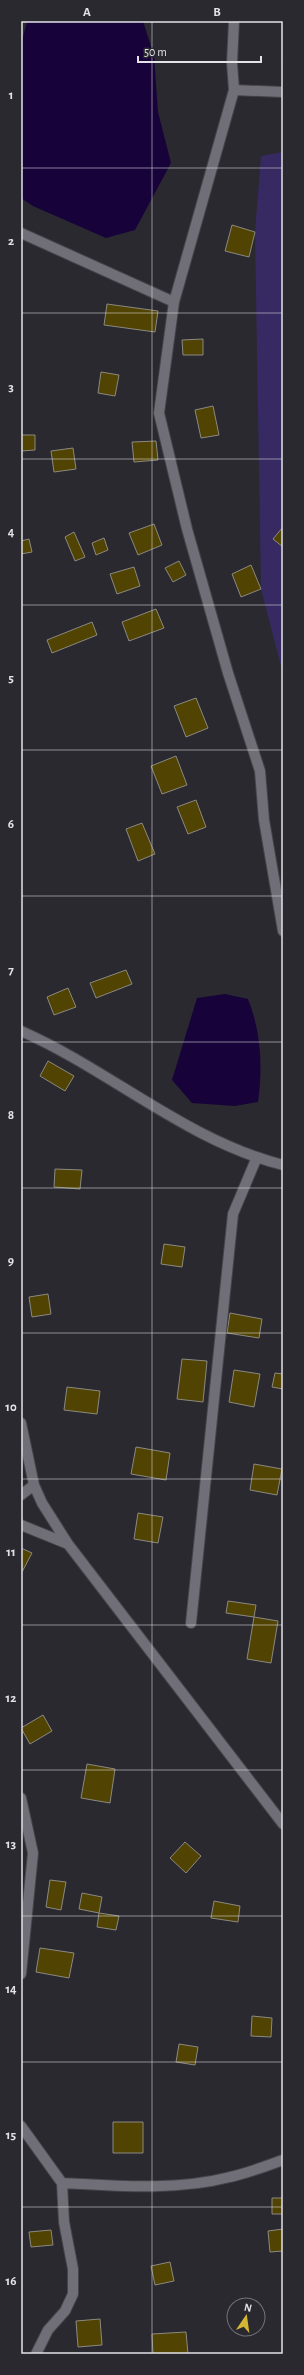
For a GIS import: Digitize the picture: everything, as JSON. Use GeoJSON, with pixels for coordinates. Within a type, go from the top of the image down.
{"type":"FeatureCollection","features":[{"type":"Feature","properties":{"kind":"street"},"geometry":{"type":"LineString","coordinates":[[234,21],[232,63],[234,90],[174,302],[159,413],[187,529],[228,673],[260,771],[264,820],[283,931]]}},
{"type":"Feature","properties":{"kind":"street"},"geometry":{"type":"LineString","coordinates":[[234,90],[283,92]]}},
{"type":"Feature","properties":{"kind":"street"},"geometry":{"type":"LineString","coordinates":[[21,233],[174,302]]}},
{"type":"Feature","properties":{"kind":"street"},"geometry":{"type":"LineString","coordinates":[[21,1030],[56,1046],[165,1113],[257,1157],[283,1165]]}},
{"type":"Feature","properties":{"kind":"street"},"geometry":{"type":"LineString","coordinates":[[191,1623],[233,1214],[257,1157]]}},
{"type":"Feature","properties":{"kind":"street"},"geometry":{"type":"LineString","coordinates":[[21,1423],[34,1485],[42,1503],[68,1544],[283,1824]]}},
{"type":"Feature","properties":{"kind":"street"},"geometry":{"type":"LineString","coordinates":[[21,1495],[34,1485]]}},
{"type":"Feature","properties":{"kind":"street"},"geometry":{"type":"LineString","coordinates":[[21,1525],[68,1544]]}},
{"type":"Feature","properties":{"kind":"street"},"geometry":{"type":"LineString","coordinates":[[21,1798],[33,1854],[21,1974]]}},
{"type":"Feature","properties":{"kind":"street"},"geometry":{"type":"LineString","coordinates":[[21,2126],[62,2183],[64,2222],[73,2269],[73,2294],[65,2311],[48,2330],[36,2354]]}},
{"type":"Feature","properties":{"kind":"street"},"geometry":{"type":"LineString","coordinates":[[62,2183],[107,2186],[171,2185],[230,2178],[283,2160]]}},
{"type":"Feature","properties":{"kind":"shaded area"},"geometry":{"type":"Polygon","coordinates":[[[27,21],[143,21],[154,56],[158,112],[171,163],[135,230],[106,238],[33,206],[21,198],[21,45],[27,21]]]}},
{"type":"Feature","properties":{"kind":"shaded area"},"geometry":{"type":"Polygon","coordinates":[[[281,21],[283,21],[283,69],[282,69],[281,21]]]}},
{"type":"Feature","properties":{"kind":"shaded area"},"geometry":{"type":"Polygon","coordinates":[[[283,152],[283,674],[261,589],[255,232],[261,156],[283,152]]]}},
{"type":"Feature","properties":{"kind":"shaded area"},"geometry":{"type":"Polygon","coordinates":[[[225,994],[248,999],[256,1024],[260,1049],[260,1089],[258,1102],[235,1106],[192,1103],[172,1080],[197,998],[225,994]]]}},
{"type":"Feature","properties":{"kind":"building"},"geometry":{"type":"Polygon","coordinates":[[[232,225],[255,232],[249,257],[225,251],[232,225]]]}},
{"type":"Feature","properties":{"kind":"building"},"geometry":{"type":"Polygon","coordinates":[[[107,304],[158,311],[155,332],[104,325],[107,304]]]}},
{"type":"Feature","properties":{"kind":"building"},"geometry":{"type":"Polygon","coordinates":[[[203,339],[203,355],[183,355],[182,340],[203,339]]]}},
{"type":"Feature","properties":{"kind":"building"},"geometry":{"type":"Polygon","coordinates":[[[101,372],[119,375],[115,396],[98,393],[101,372]]]}},
{"type":"Feature","properties":{"kind":"building"},"geometry":{"type":"Polygon","coordinates":[[[213,406],[219,435],[201,438],[195,410],[213,406]]]}},
{"type":"Feature","properties":{"kind":"building"},"geometry":{"type":"Polygon","coordinates":[[[21,435],[35,435],[35,450],[21,451],[21,435]]]}},
{"type":"Feature","properties":{"kind":"building"},"geometry":{"type":"Polygon","coordinates":[[[156,441],[158,460],[134,462],[132,442],[156,441]]]}},
{"type":"Feature","properties":{"kind":"building"},"geometry":{"type":"Polygon","coordinates":[[[73,448],[76,469],[54,472],[51,451],[73,448]]]}},
{"type":"Feature","properties":{"kind":"building"},"geometry":{"type":"Polygon","coordinates":[[[154,524],[162,545],[138,555],[129,533],[154,524]]]}},
{"type":"Feature","properties":{"kind":"building"},"geometry":{"type":"Polygon","coordinates":[[[283,527],[283,547],[273,539],[283,527]]]}},
{"type":"Feature","properties":{"kind":"building"},"geometry":{"type":"Polygon","coordinates":[[[74,532],[85,557],[75,561],[65,537],[74,532]]]}},
{"type":"Feature","properties":{"kind":"building"},"geometry":{"type":"Polygon","coordinates":[[[104,538],[108,550],[96,555],[92,543],[104,538]]]}},
{"type":"Feature","properties":{"kind":"building"},"geometry":{"type":"Polygon","coordinates":[[[29,539],[32,552],[21,554],[21,541],[29,539]]]}},
{"type":"Feature","properties":{"kind":"building"},"geometry":{"type":"Polygon","coordinates":[[[179,561],[186,575],[173,582],[165,568],[179,561]]]}},
{"type":"Feature","properties":{"kind":"building"},"geometry":{"type":"Polygon","coordinates":[[[251,565],[261,589],[241,597],[232,574],[251,565]]]}},
{"type":"Feature","properties":{"kind":"building"},"geometry":{"type":"Polygon","coordinates":[[[134,567],[140,586],[117,594],[110,574],[134,567]]]}},
{"type":"Feature","properties":{"kind":"building"},"geometry":{"type":"Polygon","coordinates":[[[156,609],[164,628],[129,641],[122,622],[156,609]]]}},
{"type":"Feature","properties":{"kind":"building"},"geometry":{"type":"Polygon","coordinates":[[[92,622],[97,635],[52,653],[47,640],[92,622]]]}},
{"type":"Feature","properties":{"kind":"building"},"geometry":{"type":"Polygon","coordinates":[[[196,698],[208,728],[186,737],[174,706],[196,698]]]}},
{"type":"Feature","properties":{"kind":"building"},"geometry":{"type":"Polygon","coordinates":[[[176,756],[187,785],[162,794],[151,766],[176,756]]]}},
{"type":"Feature","properties":{"kind":"building"},"geometry":{"type":"Polygon","coordinates":[[[196,800],[206,827],[188,834],[177,807],[196,800]]]}},
{"type":"Feature","properties":{"kind":"building"},"geometry":{"type":"Polygon","coordinates":[[[142,823],[155,854],[138,861],[126,829],[142,823]]]}},
{"type":"Feature","properties":{"kind":"building"},"geometry":{"type":"Polygon","coordinates":[[[126,970],[132,984],[96,998],[90,983],[126,970]]]}},
{"type":"Feature","properties":{"kind":"building"},"geometry":{"type":"Polygon","coordinates":[[[68,988],[76,1007],[54,1015],[47,997],[68,988]]]}},
{"type":"Feature","properties":{"kind":"building"},"geometry":{"type":"Polygon","coordinates":[[[48,1061],[74,1076],[65,1091],[40,1076],[48,1061]]]}},
{"type":"Feature","properties":{"kind":"building"},"geometry":{"type":"Polygon","coordinates":[[[55,1169],[82,1170],[80,1189],[54,1187],[55,1169]]]}},
{"type":"Feature","properties":{"kind":"building"},"geometry":{"type":"Polygon","coordinates":[[[164,1244],[185,1247],[182,1267],[161,1264],[164,1244]]]}},
{"type":"Feature","properties":{"kind":"building"},"geometry":{"type":"Polygon","coordinates":[[[48,1294],[51,1314],[32,1317],[29,1297],[48,1294]]]}},
{"type":"Feature","properties":{"kind":"building"},"geometry":{"type":"Polygon","coordinates":[[[230,1313],[262,1319],[259,1338],[227,1333],[230,1313]]]}},
{"type":"Feature","properties":{"kind":"building"},"geometry":{"type":"Polygon","coordinates":[[[182,1359],[207,1361],[203,1402],[177,1399],[182,1359]]]}},
{"type":"Feature","properties":{"kind":"building"},"geometry":{"type":"Polygon","coordinates":[[[234,1370],[260,1374],[254,1407],[229,1402],[234,1370]]]}},
{"type":"Feature","properties":{"kind":"building"},"geometry":{"type":"Polygon","coordinates":[[[275,1373],[283,1374],[283,1389],[272,1387],[275,1373]]]}},
{"type":"Feature","properties":{"kind":"building"},"geometry":{"type":"Polygon","coordinates":[[[67,1387],[100,1391],[97,1414],[64,1410],[67,1387]]]}},
{"type":"Feature","properties":{"kind":"building"},"geometry":{"type":"Polygon","coordinates":[[[136,1447],[170,1453],[166,1480],[131,1474],[136,1447]]]}},
{"type":"Feature","properties":{"kind":"building"},"geometry":{"type":"Polygon","coordinates":[[[254,1464],[282,1469],[277,1495],[250,1490],[254,1464]]]}},
{"type":"Feature","properties":{"kind":"building"},"geometry":{"type":"Polygon","coordinates":[[[138,1513],[163,1517],[158,1543],[134,1539],[138,1513]]]}},
{"type":"Feature","properties":{"kind":"building"},"geometry":{"type":"Polygon","coordinates":[[[21,1548],[32,1553],[22,1572],[21,1572],[21,1548]]]}},
{"type":"Feature","properties":{"kind":"building"},"geometry":{"type":"Polygon","coordinates":[[[228,1601],[256,1605],[254,1617],[226,1613],[228,1601]]]}},
{"type":"Feature","properties":{"kind":"building"},"geometry":{"type":"Polygon","coordinates":[[[254,1617],[278,1621],[271,1663],[247,1659],[254,1617]]]}},
{"type":"Feature","properties":{"kind":"building"},"geometry":{"type":"Polygon","coordinates":[[[43,1715],[52,1731],[30,1744],[21,1728],[43,1715]]]}},
{"type":"Feature","properties":{"kind":"building"},"geometry":{"type":"Polygon","coordinates":[[[87,1764],[115,1769],[110,1803],[81,1798],[87,1764]]]}},
{"type":"Feature","properties":{"kind":"building"},"geometry":{"type":"Polygon","coordinates":[[[185,1842],[201,1856],[186,1873],[170,1858],[185,1842]]]}},
{"type":"Feature","properties":{"kind":"building"},"geometry":{"type":"Polygon","coordinates":[[[50,1880],[66,1882],[61,1910],[46,1907],[50,1880]]]}},
{"type":"Feature","properties":{"kind":"building"},"geometry":{"type":"Polygon","coordinates":[[[82,1893],[102,1897],[99,1913],[79,1909],[82,1893]]]}},
{"type":"Feature","properties":{"kind":"building"},"geometry":{"type":"Polygon","coordinates":[[[214,1901],[240,1906],[238,1922],[211,1918],[214,1901]]]}},
{"type":"Feature","properties":{"kind":"building"},"geometry":{"type":"Polygon","coordinates":[[[99,1913],[119,1916],[116,1930],[97,1927],[99,1913]]]}},
{"type":"Feature","properties":{"kind":"building"},"geometry":{"type":"Polygon","coordinates":[[[40,1948],[74,1953],[69,1978],[36,1972],[40,1948]]]}},
{"type":"Feature","properties":{"kind":"building"},"geometry":{"type":"Polygon","coordinates":[[[252,2016],[272,2018],[271,2037],[251,2036],[252,2016]]]}},
{"type":"Feature","properties":{"kind":"building"},"geometry":{"type":"Polygon","coordinates":[[[179,2044],[198,2047],[195,2065],[176,2062],[179,2044]]]}},
{"type":"Feature","properties":{"kind":"building"},"geometry":{"type":"Polygon","coordinates":[[[113,2122],[143,2122],[143,2153],[113,2153],[113,2122]]]}},
{"type":"Feature","properties":{"kind":"building"},"geometry":{"type":"Polygon","coordinates":[[[272,2198],[283,2198],[283,2214],[272,2214],[272,2198]]]}},
{"type":"Feature","properties":{"kind":"building"},"geometry":{"type":"Polygon","coordinates":[[[283,2229],[283,2251],[270,2252],[268,2231],[283,2229]]]}},
{"type":"Feature","properties":{"kind":"building"},"geometry":{"type":"Polygon","coordinates":[[[51,2230],[53,2245],[31,2247],[29,2232],[51,2230]]]}},
{"type":"Feature","properties":{"kind":"building"},"geometry":{"type":"Polygon","coordinates":[[[170,2262],[174,2281],[155,2285],[151,2266],[170,2262]]]}},
{"type":"Feature","properties":{"kind":"building"},"geometry":{"type":"Polygon","coordinates":[[[100,2319],[102,2345],[78,2347],[76,2321],[100,2319]]]}},
{"type":"Feature","properties":{"kind":"building"},"geometry":{"type":"Polygon","coordinates":[[[186,2332],[188,2354],[153,2354],[152,2334],[186,2332]]]}}]}
